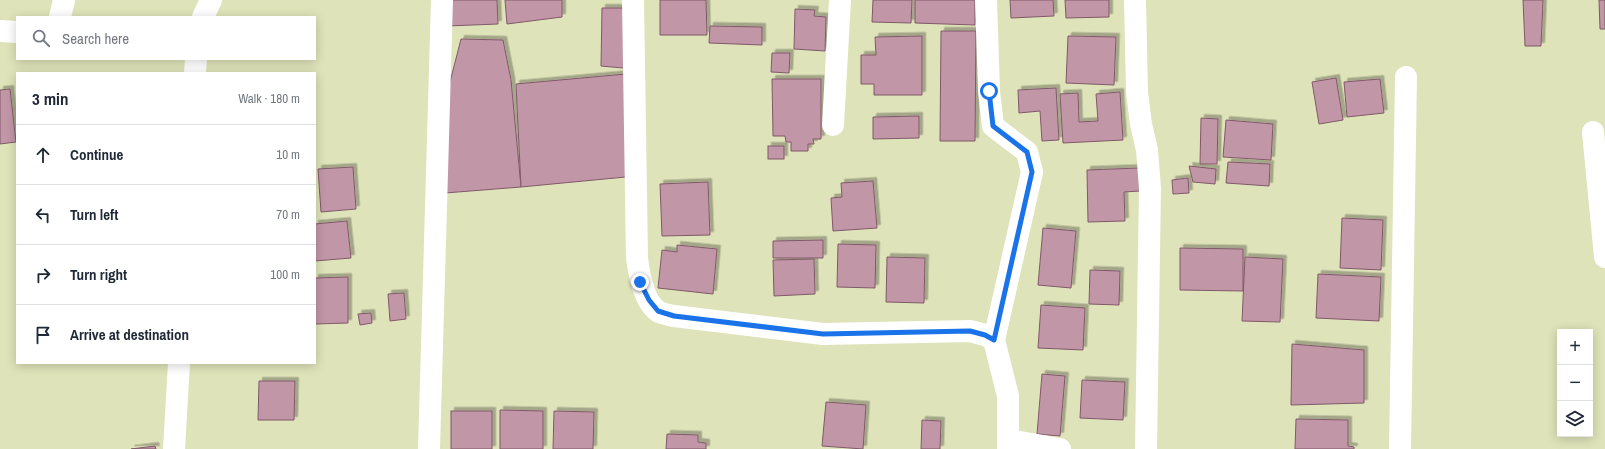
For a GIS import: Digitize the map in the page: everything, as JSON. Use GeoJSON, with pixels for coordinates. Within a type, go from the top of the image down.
{"type":"FeatureCollection","features":[{"type":"Feature","properties":{"kind":"street"},"geometry":{"type":"LineString","coordinates":[[60,16],[64,0]]}},
{"type":"Feature","properties":{"kind":"street"},"geometry":{"type":"LineString","coordinates":[[203,16],[211,0]]}},
{"type":"Feature","properties":{"kind":"street"},"geometry":{"type":"LineString","coordinates":[[429,449],[442,0]]}},
{"type":"Feature","properties":{"kind":"street"},"geometry":{"type":"LineString","coordinates":[[633,0],[637,258],[640,282],[649,300],[658,311],[674,316],[823,334],[970,331],[985,335],[994,340]]}},
{"type":"Feature","properties":{"kind":"street"},"geometry":{"type":"LineString","coordinates":[[833,125],[840,0]]}},
{"type":"Feature","properties":{"kind":"street"},"geometry":{"type":"LineString","coordinates":[[986,0],[989,91],[993,126],[1027,152],[1032,172],[994,340],[1008,396],[1008,445],[1060,449]]}},
{"type":"Feature","properties":{"kind":"street"},"geometry":{"type":"LineString","coordinates":[[1135,0],[1137,92],[1141,124],[1147,150],[1150,188],[1146,449]]}},
{"type":"Feature","properties":{"kind":"street"},"geometry":{"type":"LineString","coordinates":[[0,31],[16,32]]}},
{"type":"Feature","properties":{"kind":"street"},"geometry":{"type":"LineString","coordinates":[[195,72],[196,60]]}},
{"type":"Feature","properties":{"kind":"street"},"geometry":{"type":"LineString","coordinates":[[1400,449],[1406,77]]}},
{"type":"Feature","properties":{"kind":"street"},"geometry":{"type":"LineString","coordinates":[[1593,132],[1605,257]]}},
{"type":"Feature","properties":{"kind":"street"},"geometry":{"type":"LineString","coordinates":[[174,449],[179,364]]}},
{"type":"Feature","properties":{"kind":"building"},"geometry":{"type":"Polygon","coordinates":[[[446,0],[497,0],[498,24],[447,26],[446,0]]]}},
{"type":"Feature","properties":{"kind":"building"},"geometry":{"type":"Polygon","coordinates":[[[505,0],[562,0],[562,17],[507,24],[505,0]]]}},
{"type":"Feature","properties":{"kind":"building"},"geometry":{"type":"Polygon","coordinates":[[[660,0],[706,0],[707,35],[660,35],[660,0]]]}},
{"type":"Feature","properties":{"kind":"building"},"geometry":{"type":"Polygon","coordinates":[[[873,0],[912,0],[911,23],[872,22],[873,0]]]}},
{"type":"Feature","properties":{"kind":"building"},"geometry":{"type":"Polygon","coordinates":[[[915,0],[975,0],[975,25],[915,23],[915,0]]]}},
{"type":"Feature","properties":{"kind":"building"},"geometry":{"type":"Polygon","coordinates":[[[1010,0],[1053,0],[1054,16],[1011,18],[1010,0]]]}},
{"type":"Feature","properties":{"kind":"building"},"geometry":{"type":"Polygon","coordinates":[[[1065,0],[1109,0],[1109,17],[1066,18],[1065,0]]]}},
{"type":"Feature","properties":{"kind":"building"},"geometry":{"type":"Polygon","coordinates":[[[1523,0],[1543,0],[1541,46],[1525,46],[1523,0]]]}},
{"type":"Feature","properties":{"kind":"building"},"geometry":{"type":"Polygon","coordinates":[[[1599,0],[1605,0],[1605,29],[1600,29],[1599,0]]]}},
{"type":"Feature","properties":{"kind":"building"},"geometry":{"type":"Polygon","coordinates":[[[602,8],[633,8],[634,69],[601,66],[602,8]]]}},
{"type":"Feature","properties":{"kind":"building"},"geometry":{"type":"Polygon","coordinates":[[[795,9],[815,10],[814,16],[826,17],[825,51],[794,49],[795,9]]]}},
{"type":"Feature","properties":{"kind":"building"},"geometry":{"type":"Polygon","coordinates":[[[710,26],[762,27],[762,45],[709,43],[710,26]]]}},
{"type":"Feature","properties":{"kind":"building"},"geometry":{"type":"Polygon","coordinates":[[[941,31],[976,31],[975,141],[940,141],[941,31]]]}},
{"type":"Feature","properties":{"kind":"building"},"geometry":{"type":"Polygon","coordinates":[[[922,36],[922,95],[874,95],[874,84],[861,84],[861,55],[876,55],[875,37],[922,36]]]}},
{"type":"Feature","properties":{"kind":"building"},"geometry":{"type":"Polygon","coordinates":[[[1068,36],[1116,37],[1114,85],[1066,83],[1068,36]]]}},
{"type":"Feature","properties":{"kind":"building"},"geometry":{"type":"Polygon","coordinates":[[[461,39],[503,40],[511,80],[521,187],[445,193],[449,86],[461,39]]]}},
{"type":"Feature","properties":{"kind":"building"},"geometry":{"type":"Polygon","coordinates":[[[772,53],[790,53],[789,73],[771,72],[772,53]]]}},
{"type":"Feature","properties":{"kind":"building"},"geometry":{"type":"Polygon","coordinates":[[[626,74],[636,176],[521,187],[516,84],[626,74]]]}},
{"type":"Feature","properties":{"kind":"building"},"geometry":{"type":"Polygon","coordinates":[[[1336,78],[1343,120],[1319,124],[1312,82],[1336,78]]]}},
{"type":"Feature","properties":{"kind":"building"},"geometry":{"type":"Polygon","coordinates":[[[772,79],[821,79],[821,139],[813,139],[814,144],[808,144],[808,151],[791,151],[791,142],[786,142],[785,136],[773,136],[772,79]]]}},
{"type":"Feature","properties":{"kind":"building"},"geometry":{"type":"Polygon","coordinates":[[[1380,79],[1384,113],[1347,117],[1344,82],[1380,79]]]}},
{"type":"Feature","properties":{"kind":"building"},"geometry":{"type":"Polygon","coordinates":[[[1056,88],[1059,140],[1042,141],[1040,111],[1019,113],[1018,90],[1056,88]]]}},
{"type":"Feature","properties":{"kind":"building"},"geometry":{"type":"Polygon","coordinates":[[[10,89],[16,142],[0,144],[0,90],[10,89]]]}},
{"type":"Feature","properties":{"kind":"building"},"geometry":{"type":"Polygon","coordinates":[[[1120,92],[1123,140],[1063,143],[1060,94],[1078,93],[1079,122],[1098,121],[1096,94],[1120,92]]]}},
{"type":"Feature","properties":{"kind":"building"},"geometry":{"type":"Polygon","coordinates":[[[919,116],[919,138],[873,139],[873,117],[919,116]]]}},
{"type":"Feature","properties":{"kind":"building"},"geometry":{"type":"Polygon","coordinates":[[[1201,118],[1218,119],[1217,164],[1200,164],[1201,118]]]}},
{"type":"Feature","properties":{"kind":"building"},"geometry":{"type":"Polygon","coordinates":[[[1226,120],[1273,124],[1271,160],[1223,157],[1226,120]]]}},
{"type":"Feature","properties":{"kind":"building"},"geometry":{"type":"Polygon","coordinates":[[[768,146],[784,146],[784,159],[768,159],[768,146]]]}},
{"type":"Feature","properties":{"kind":"building"},"geometry":{"type":"Polygon","coordinates":[[[1228,162],[1270,164],[1269,186],[1226,183],[1228,162]]]}},
{"type":"Feature","properties":{"kind":"building"},"geometry":{"type":"Polygon","coordinates":[[[1189,166],[1216,169],[1215,184],[1193,182],[1189,166]]]}},
{"type":"Feature","properties":{"kind":"building"},"geometry":{"type":"Polygon","coordinates":[[[353,167],[356,209],[321,212],[318,169],[353,167]]]}},
{"type":"Feature","properties":{"kind":"building"},"geometry":{"type":"Polygon","coordinates":[[[1139,168],[1140,191],[1124,192],[1125,221],[1088,222],[1087,170],[1139,168]]]}},
{"type":"Feature","properties":{"kind":"building"},"geometry":{"type":"Polygon","coordinates":[[[1188,178],[1189,193],[1173,194],[1172,180],[1188,178]]]}},
{"type":"Feature","properties":{"kind":"building"},"geometry":{"type":"Polygon","coordinates":[[[873,181],[877,228],[833,231],[831,198],[842,197],[841,183],[873,181]]]}},
{"type":"Feature","properties":{"kind":"building"},"geometry":{"type":"Polygon","coordinates":[[[708,182],[710,235],[662,236],[660,184],[708,182]]]}},
{"type":"Feature","properties":{"kind":"building"},"geometry":{"type":"Polygon","coordinates":[[[1342,218],[1383,220],[1381,270],[1340,268],[1342,218]]]}},
{"type":"Feature","properties":{"kind":"building"},"geometry":{"type":"Polygon","coordinates":[[[347,221],[351,258],[316,261],[316,224],[347,221]]]}},
{"type":"Feature","properties":{"kind":"building"},"geometry":{"type":"Polygon","coordinates":[[[1043,228],[1076,231],[1071,288],[1038,285],[1043,228]]]}},
{"type":"Feature","properties":{"kind":"building"},"geometry":{"type":"Polygon","coordinates":[[[823,240],[823,258],[773,258],[773,241],[823,240]]]}},
{"type":"Feature","properties":{"kind":"building"},"geometry":{"type":"Polygon","coordinates":[[[838,244],[876,245],[875,288],[837,287],[838,244]]]}},
{"type":"Feature","properties":{"kind":"building"},"geometry":{"type":"Polygon","coordinates":[[[677,245],[717,249],[713,294],[658,288],[662,250],[677,252],[677,245]]]}},
{"type":"Feature","properties":{"kind":"building"},"geometry":{"type":"Polygon","coordinates":[[[1180,248],[1243,249],[1243,291],[1180,290],[1180,248]]]}},
{"type":"Feature","properties":{"kind":"building"},"geometry":{"type":"Polygon","coordinates":[[[887,257],[925,258],[924,303],[886,302],[887,257]]]}},
{"type":"Feature","properties":{"kind":"building"},"geometry":{"type":"Polygon","coordinates":[[[1245,257],[1283,259],[1280,322],[1242,321],[1245,257]]]}},
{"type":"Feature","properties":{"kind":"building"},"geometry":{"type":"Polygon","coordinates":[[[814,259],[815,294],[774,296],[773,260],[814,259]]]}},
{"type":"Feature","properties":{"kind":"building"},"geometry":{"type":"Polygon","coordinates":[[[1090,270],[1120,271],[1119,305],[1089,304],[1090,270]]]}},
{"type":"Feature","properties":{"kind":"building"},"geometry":{"type":"Polygon","coordinates":[[[1318,274],[1381,277],[1379,321],[1316,318],[1318,274]]]}},
{"type":"Feature","properties":{"kind":"building"},"geometry":{"type":"Polygon","coordinates":[[[348,277],[348,323],[316,324],[316,278],[348,277]]]}},
{"type":"Feature","properties":{"kind":"building"},"geometry":{"type":"Polygon","coordinates":[[[404,293],[406,319],[390,321],[388,294],[404,293]]]}},
{"type":"Feature","properties":{"kind":"building"},"geometry":{"type":"Polygon","coordinates":[[[1041,305],[1085,308],[1083,350],[1038,348],[1041,305]]]}},
{"type":"Feature","properties":{"kind":"building"},"geometry":{"type":"Polygon","coordinates":[[[371,313],[372,323],[360,325],[358,314],[371,313]]]}},
{"type":"Feature","properties":{"kind":"building"},"geometry":{"type":"Polygon","coordinates":[[[1292,344],[1364,350],[1364,403],[1291,405],[1292,344]]]}},
{"type":"Feature","properties":{"kind":"building"},"geometry":{"type":"Polygon","coordinates":[[[1042,374],[1065,376],[1060,436],[1037,434],[1042,374]]]}},
{"type":"Feature","properties":{"kind":"building"},"geometry":{"type":"Polygon","coordinates":[[[1082,380],[1125,382],[1123,420],[1080,418],[1082,380]]]}},
{"type":"Feature","properties":{"kind":"building"},"geometry":{"type":"Polygon","coordinates":[[[259,381],[295,381],[294,420],[258,420],[259,381]]]}},
{"type":"Feature","properties":{"kind":"building"},"geometry":{"type":"Polygon","coordinates":[[[826,402],[866,405],[863,449],[822,446],[826,402]]]}},
{"type":"Feature","properties":{"kind":"building"},"geometry":{"type":"Polygon","coordinates":[[[500,410],[543,411],[543,449],[500,449],[500,410]]]}},
{"type":"Feature","properties":{"kind":"building"},"geometry":{"type":"Polygon","coordinates":[[[451,411],[492,411],[492,449],[451,449],[451,411]]]}},
{"type":"Feature","properties":{"kind":"building"},"geometry":{"type":"Polygon","coordinates":[[[554,411],[594,412],[593,449],[553,449],[554,411]]]}},
{"type":"Feature","properties":{"kind":"building"},"geometry":{"type":"Polygon","coordinates":[[[1296,419],[1348,420],[1348,446],[1354,447],[1354,449],[1295,449],[1296,419]]]}},
{"type":"Feature","properties":{"kind":"building"},"geometry":{"type":"Polygon","coordinates":[[[922,420],[941,421],[940,449],[921,449],[922,420]]]}},
{"type":"Feature","properties":{"kind":"building"},"geometry":{"type":"Polygon","coordinates":[[[667,434],[698,435],[698,442],[706,443],[706,449],[666,449],[667,434]]]}},
{"type":"Feature","properties":{"kind":"building"},"geometry":{"type":"Polygon","coordinates":[[[155,446],[156,449],[131,449],[155,446]]]}},
{"type":"Feature","properties":{"kind":"route"},"geometry":{"type":"LineString","coordinates":[[640,282],[649,300],[658,311],[674,316],[823,334],[970,331],[985,335],[994,340],[1032,172],[1027,152],[993,126],[989,91]]}}]}
